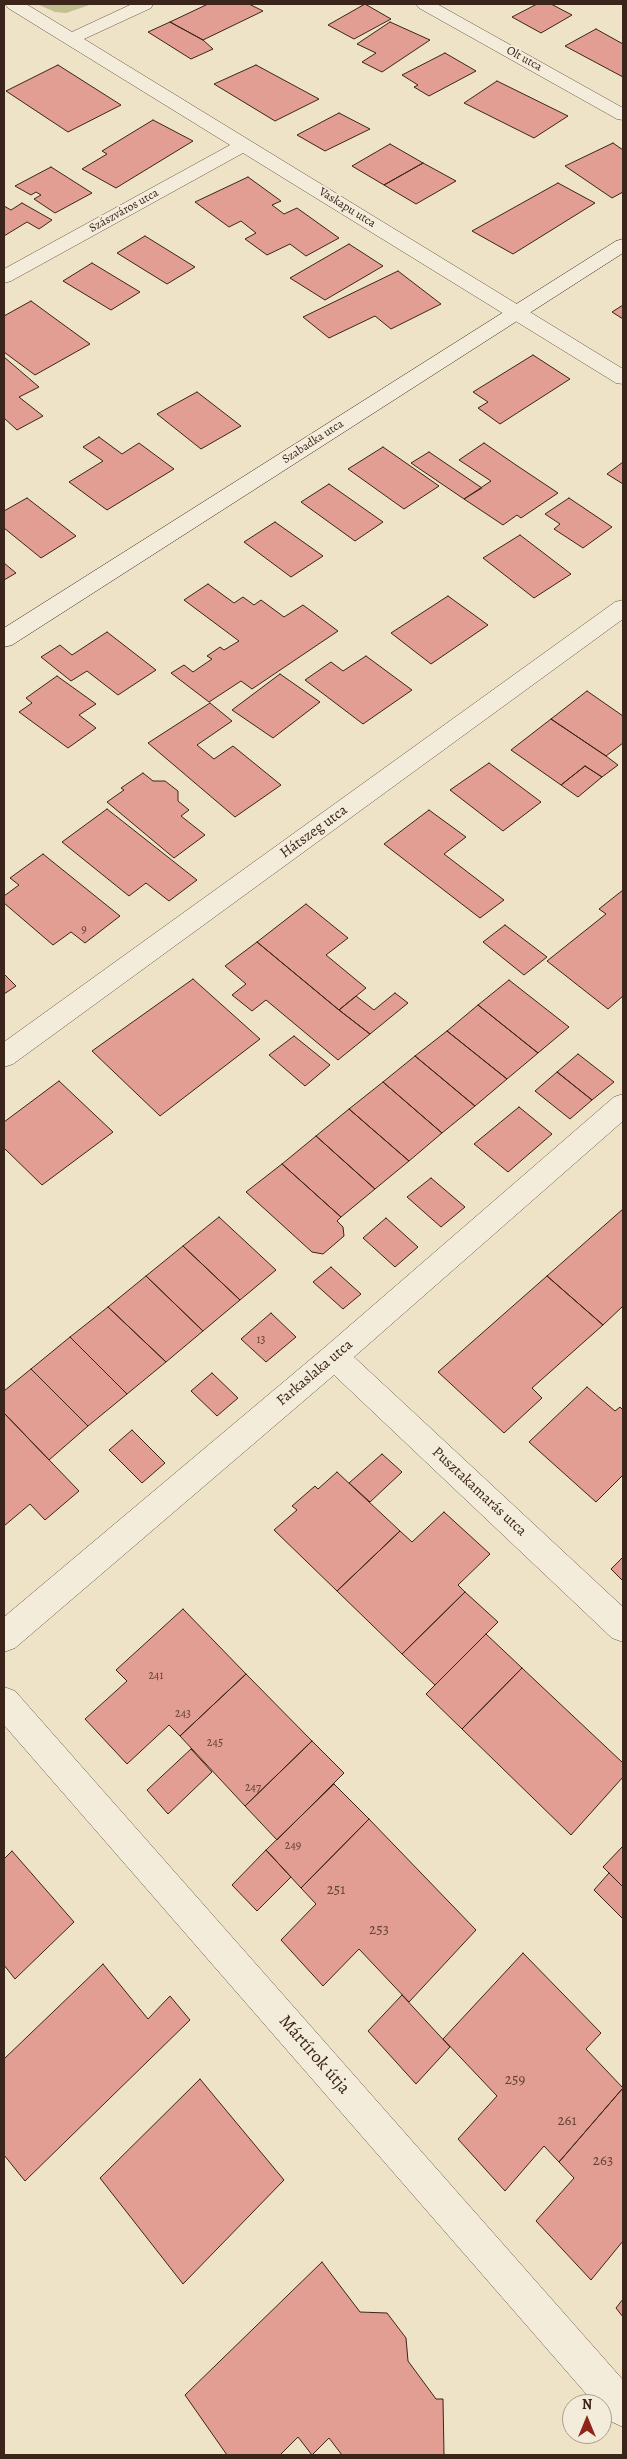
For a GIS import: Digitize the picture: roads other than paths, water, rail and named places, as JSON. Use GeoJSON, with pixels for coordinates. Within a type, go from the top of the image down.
{"type":"FeatureCollection","features":[{"type":"Feature","properties":{"kind":"street","name":"Vaskapu utca"},"geometry":{"type":"LineString","coordinates":[[14,4],[623,378]]}},
{"type":"Feature","properties":{"kind":"street"},"geometry":{"type":"LineString","coordinates":[[71,39],[145,4]]}},
{"type":"Feature","properties":{"kind":"street","name":"Olt utca"},"geometry":{"type":"LineString","coordinates":[[425,4],[623,114]]}},
{"type":"Feature","properties":{"kind":"street","name":"Szászváros utca"},"geometry":{"type":"LineString","coordinates":[[4,278],[244,145]]}},
{"type":"Feature","properties":{"kind":"street","name":"Szabadka utca"},"geometry":{"type":"LineString","coordinates":[[4,639],[623,245]]}},
{"type":"Feature","properties":{"kind":"street","name":"Hátszeg utca"},"geometry":{"type":"LineString","coordinates":[[4,1056],[623,608]]}},
{"type":"Feature","properties":{"kind":"street","name":"Farkaslaka utca"},"geometry":{"type":"LineString","coordinates":[[4,1637],[334,1357],[623,1106]]}},
{"type":"Feature","properties":{"kind":"street","name":"Pusztakamarás utca"},"geometry":{"type":"LineString","coordinates":[[334,1357],[623,1627]]}},
{"type":"Feature","properties":{"kind":"street","name":"Mártírok útja"},"geometry":{"type":"LineString","coordinates":[[4,1702],[623,2408]]}}]}
